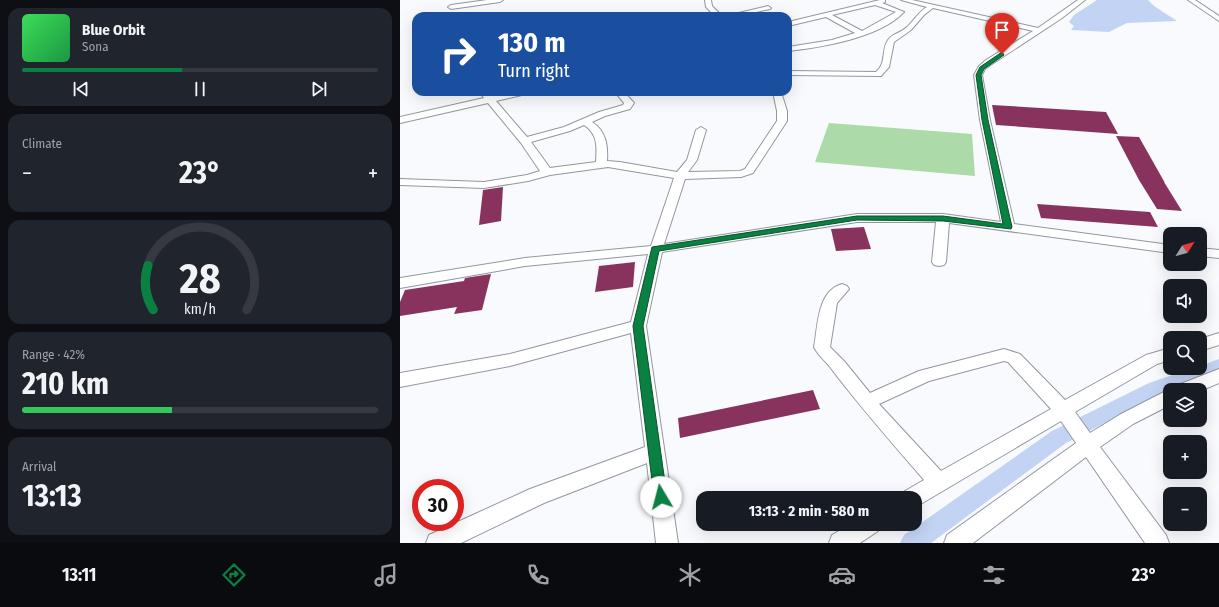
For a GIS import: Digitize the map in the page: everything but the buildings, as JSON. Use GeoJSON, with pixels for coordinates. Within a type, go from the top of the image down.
{"type":"FeatureCollection","features":[{"type":"Feature","properties":{"kind":"street"},"geometry":{"type":"LineString","coordinates":[[448,0],[453,12]]}},
{"type":"Feature","properties":{"kind":"street"},"geometry":{"type":"LineString","coordinates":[[451,7],[500,0]]}},
{"type":"Feature","properties":{"kind":"street"},"geometry":{"type":"LineString","coordinates":[[708,0],[709,7],[715,12]]}},
{"type":"Feature","properties":{"kind":"street"},"geometry":{"type":"LineString","coordinates":[[792,48],[832,43],[881,25],[901,12],[863,0]]}},
{"type":"Feature","properties":{"kind":"street"},"geometry":{"type":"LineString","coordinates":[[792,23],[888,0]]}},
{"type":"Feature","properties":{"kind":"street"},"geometry":{"type":"LineString","coordinates":[[904,0],[1039,30]]}},
{"type":"Feature","properties":{"kind":"street"},"geometry":{"type":"LineString","coordinates":[[1008,227],[985,120],[978,75],[982,68],[989,62],[1082,0]]}},
{"type":"Feature","properties":{"kind":"street"},"geometry":{"type":"LineString","coordinates":[[1191,0],[1219,19]]}},
{"type":"Feature","properties":{"kind":"street"},"geometry":{"type":"LineString","coordinates":[[792,73],[878,74],[882,72],[888,59],[890,43],[894,38],[909,29],[927,6],[938,2]]}},
{"type":"Feature","properties":{"kind":"street"},"geometry":{"type":"LineString","coordinates":[[748,12],[768,8],[764,3]]}},
{"type":"Feature","properties":{"kind":"street"},"geometry":{"type":"LineString","coordinates":[[827,15],[861,33]]}},
{"type":"Feature","properties":{"kind":"street"},"geometry":{"type":"LineString","coordinates":[[996,21],[1004,15]]}},
{"type":"Feature","properties":{"kind":"street"},"geometry":{"type":"LineString","coordinates":[[400,120],[488,96],[548,172]]}},
{"type":"Feature","properties":{"kind":"street"},"geometry":{"type":"LineString","coordinates":[[525,141],[567,129],[584,121],[627,107],[629,103],[623,96]]}},
{"type":"Feature","properties":{"kind":"street"},"geometry":{"type":"LineString","coordinates":[[400,182],[484,185],[528,178],[548,172],[601,165],[620,165],[680,176],[741,174],[749,171],[782,121],[782,111],[778,96]]}},
{"type":"Feature","properties":{"kind":"street"},"geometry":{"type":"LineString","coordinates":[[584,121],[591,125],[601,136],[603,143],[601,165]]}},
{"type":"Feature","properties":{"kind":"street"},"geometry":{"type":"LineString","coordinates":[[667,543],[638,326],[656,249],[680,176],[692,160],[701,130]]}},
{"type":"Feature","properties":{"kind":"street"},"geometry":{"type":"LineString","coordinates":[[939,262],[943,218]]}},
{"type":"Feature","properties":{"kind":"street"},"geometry":{"type":"LineString","coordinates":[[400,284],[525,262],[656,249],[850,219],[943,218],[1163,248]]}},
{"type":"Feature","properties":{"kind":"street"},"geometry":{"type":"LineString","coordinates":[[1207,253],[1219,254]]}},
{"type":"Feature","properties":{"kind":"street"},"geometry":{"type":"LineString","coordinates":[[842,289],[830,301],[822,347],[866,402],[938,481]]}},
{"type":"Feature","properties":{"kind":"street"},"geometry":{"type":"LineString","coordinates":[[400,380],[510,360],[638,326]]}},
{"type":"Feature","properties":{"kind":"street"},"geometry":{"type":"LineString","coordinates":[[1207,343],[1219,339]]}},
{"type":"Feature","properties":{"kind":"street"},"geometry":{"type":"LineString","coordinates":[[866,402],[925,376],[1004,355],[1014,358],[1065,414],[1158,543]]}},
{"type":"Feature","properties":{"kind":"street"},"geometry":{"type":"LineString","coordinates":[[922,491],[938,481],[1065,414],[1152,359],[1163,356]]}},
{"type":"Feature","properties":{"kind":"street"},"geometry":{"type":"LineString","coordinates":[[1202,383],[1219,376]]}},
{"type":"Feature","properties":{"kind":"street"},"geometry":{"type":"LineString","coordinates":[[955,543],[1084,441],[1163,401]]}},
{"type":"Feature","properties":{"kind":"street"},"geometry":{"type":"LineString","coordinates":[[437,543],[537,496],[654,452]]}},
{"type":"Feature","properties":{"kind":"street"},"geometry":{"type":"LineString","coordinates":[[840,543],[859,531]]}},
{"type":"Feature","properties":{"kind":"green space"},"geometry":{"type":"Polygon","coordinates":[[[829,123],[972,134],[975,176],[815,162],[829,123]]]}},
{"type":"Feature","properties":{"kind":"water"},"geometry":{"type":"Polygon","coordinates":[[[1097,0],[1148,0],[1154,6],[1177,21],[1127,23],[1109,32],[1071,30],[1074,26],[1069,22],[1074,15],[1097,0]]]}},
{"type":"Feature","properties":{"kind":"waterway"},"geometry":{"type":"LineString","coordinates":[[912,543],[1059,437],[1156,388],[1219,366]]}},
{"type":"Feature","properties":{"kind":"route"},"geometry":{"type":"LineString","coordinates":[[661,497],[638,326],[656,249],[739,237],[829,221],[857,218],[943,218],[1008,227],[985,120],[978,75],[982,68],[1002,54]]}}]}
